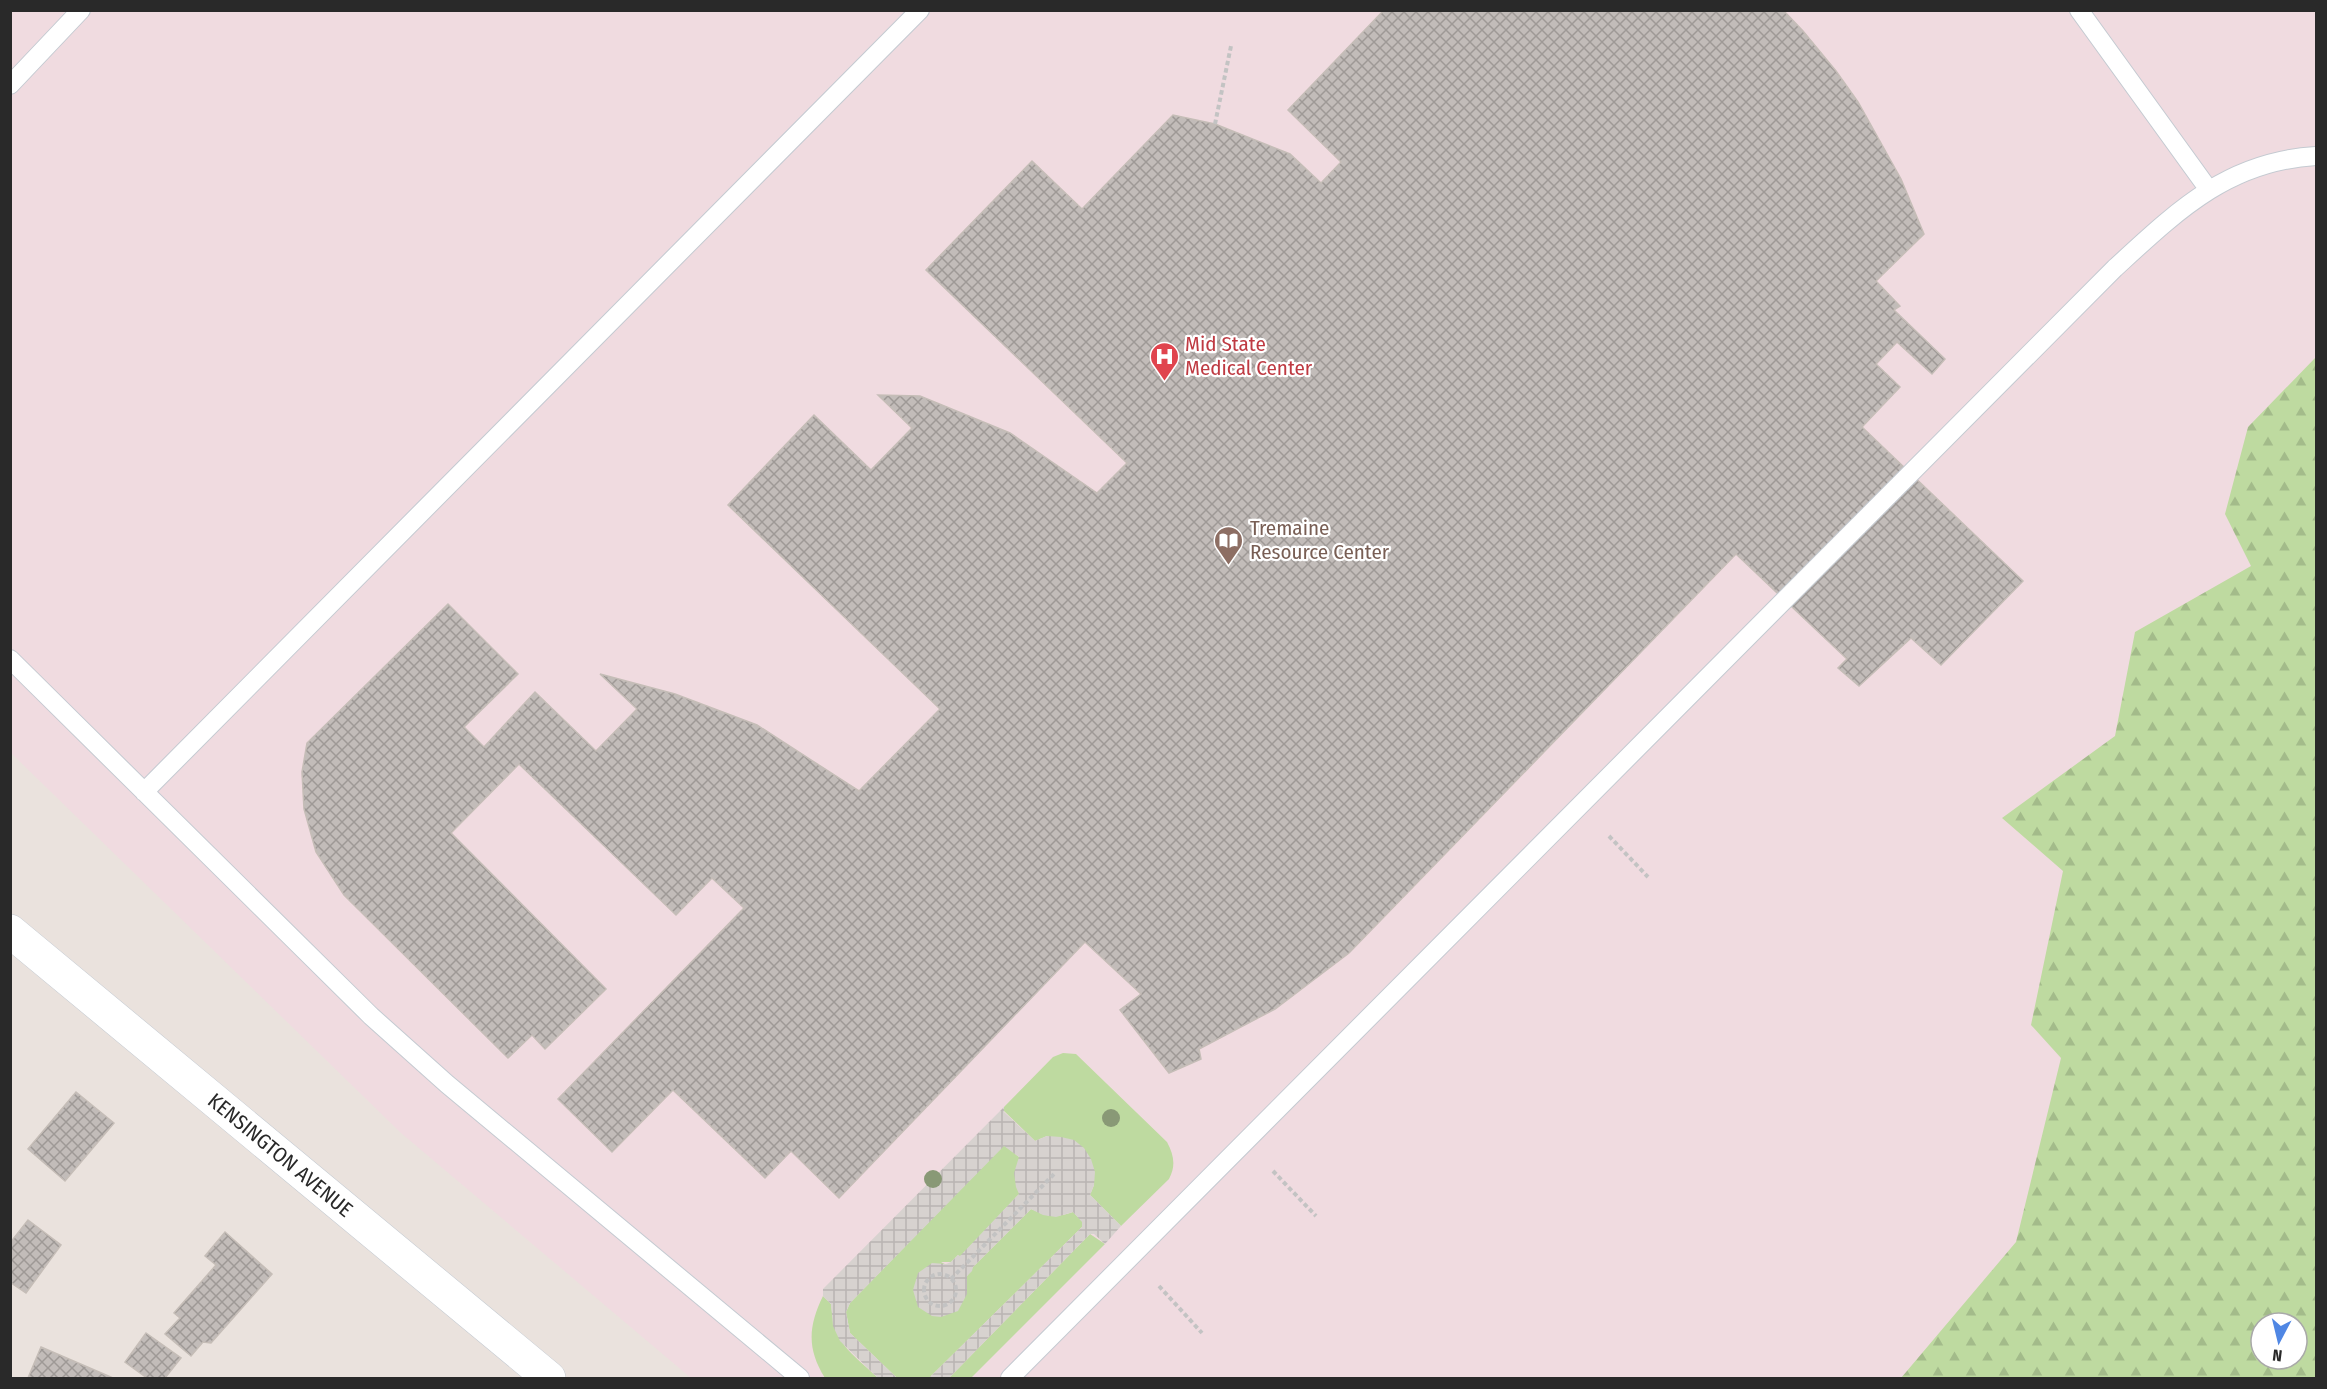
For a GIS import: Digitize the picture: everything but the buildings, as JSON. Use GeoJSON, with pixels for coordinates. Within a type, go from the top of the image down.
{"type":"FeatureCollection","features":[{"type":"Feature","properties":{"kind":"main road","name":"KENSINGTON AVENUE"},"geometry":{"type":"LineString","coordinates":[[10,931],[549,1378]]}},
{"type":"Feature","properties":{"kind":"lane"},"geometry":{"type":"LineString","coordinates":[[10,84],[81,10]]}},
{"type":"Feature","properties":{"kind":"lane"},"geometry":{"type":"LineString","coordinates":[[144,792],[920,10]]}},
{"type":"Feature","properties":{"kind":"lane"},"geometry":{"type":"LineString","coordinates":[[2079,10],[2209,190]]}},
{"type":"Feature","properties":{"kind":"lane"},"geometry":{"type":"LineString","coordinates":[[1010,1378],[2101,282],[2165,223],[2209,190],[2262,164],[2280,159],[2316,156]]}},
{"type":"Feature","properties":{"kind":"lane"},"geometry":{"type":"LineString","coordinates":[[10,659],[371,1016],[464,1098],[800,1378]]}},
{"type":"Feature","properties":{"kind":"path"},"geometry":{"type":"LineString","coordinates":[[1215,124],[1231,46]]}},
{"type":"Feature","properties":{"kind":"path"},"geometry":{"type":"LineString","coordinates":[[1609,836],[1648,877]]}},
{"type":"Feature","properties":{"kind":"path"},"geometry":{"type":"LineString","coordinates":[[1273,1171],[1316,1216]]}},
{"type":"Feature","properties":{"kind":"path"},"geometry":{"type":"LineString","coordinates":[[951,1279],[1055,1173]]}},
{"type":"Feature","properties":{"kind":"path"},"geometry":{"type":"LineString","coordinates":[[943,1274],[951,1279],[956,1295],[950,1304],[939,1307],[926,1299],[924,1288],[928,1279],[943,1274]]}},
{"type":"Feature","properties":{"kind":"path"},"geometry":{"type":"LineString","coordinates":[[1159,1286],[1202,1333]]}},
{"type":"Feature","properties":{"kind":"shaded area","name":"Mid State Medical Center"},"geometry":{"type":"Polygon","coordinates":[[[10,11],[2316,11],[2316,1378],[691,1378],[401,1133],[11,753],[10,11]]]}},
{"type":"Feature","properties":{"kind":"shaded area"},"geometry":{"type":"Polygon","coordinates":[[[1004,1107],[1004,1112],[1035,1141],[1047,1136],[1061,1137],[1074,1140],[1084,1148],[1095,1172],[1090,1195],[1121,1226],[1105,1244],[1094,1234],[1090,1234],[949,1378],[929,1378],[1082,1227],[1082,1222],[1073,1212],[1056,1217],[1043,1215],[1031,1209],[973,1267],[967,1276],[967,1294],[958,1311],[941,1317],[932,1316],[918,1307],[913,1290],[918,1273],[932,1263],[946,1264],[958,1255],[960,1256],[1019,1194],[1014,1173],[1019,1157],[1004,1146],[850,1303],[846,1312],[850,1333],[897,1378],[878,1378],[840,1341],[833,1326],[831,1304],[823,1296],[823,1289],[1004,1107]]]}},
{"type":"Feature","properties":{"kind":"green space"},"geometry":{"type":"Polygon","coordinates":[[[2316,357],[2316,1378],[1901,1378],[2016,1242],[2061,1058],[2031,1025],[2063,871],[2002,818],[2115,736],[2135,632],[2251,566],[2225,514],[2248,427],[2316,357]]]}},
{"type":"Feature","properties":{"kind":"green space"},"geometry":{"type":"Polygon","coordinates":[[[1063,1053],[1076,1054],[1167,1142],[1171,1151],[1173,1165],[1169,1179],[1121,1226],[1090,1195],[1094,1185],[1047,1136],[1035,1141],[1004,1111],[1004,1107],[1053,1057],[1063,1053]]]}},
{"type":"Feature","properties":{"kind":"green space"},"geometry":{"type":"Polygon","coordinates":[[[1004,1145],[1019,1157],[1019,1194],[960,1257],[958,1255],[951,1262],[941,1262],[967,1276],[973,1267],[1031,1209],[1052,1216],[1073,1212],[1083,1222],[1082,1227],[929,1378],[897,1378],[850,1333],[846,1312],[850,1303],[1004,1145]]]}},
{"type":"Feature","properties":{"kind":"green space"},"geometry":{"type":"Polygon","coordinates":[[[1090,1234],[1105,1244],[971,1378],[949,1378],[1090,1234]]]}},
{"type":"Feature","properties":{"kind":"green space"},"geometry":{"type":"Polygon","coordinates":[[[823,1296],[831,1304],[840,1339],[852,1354],[878,1378],[825,1378],[815,1357],[812,1338],[814,1318],[823,1296]]]}},
{"type":"Feature","properties":{"kind":"place","name":"Mid State Medical Center"},"geometry":{"type":"Point","coordinates":[1164,382]}},
{"type":"Feature","properties":{"kind":"place","name":"Tremaine Resource Center"},"geometry":{"type":"Point","coordinates":[1229,566]}}]}
